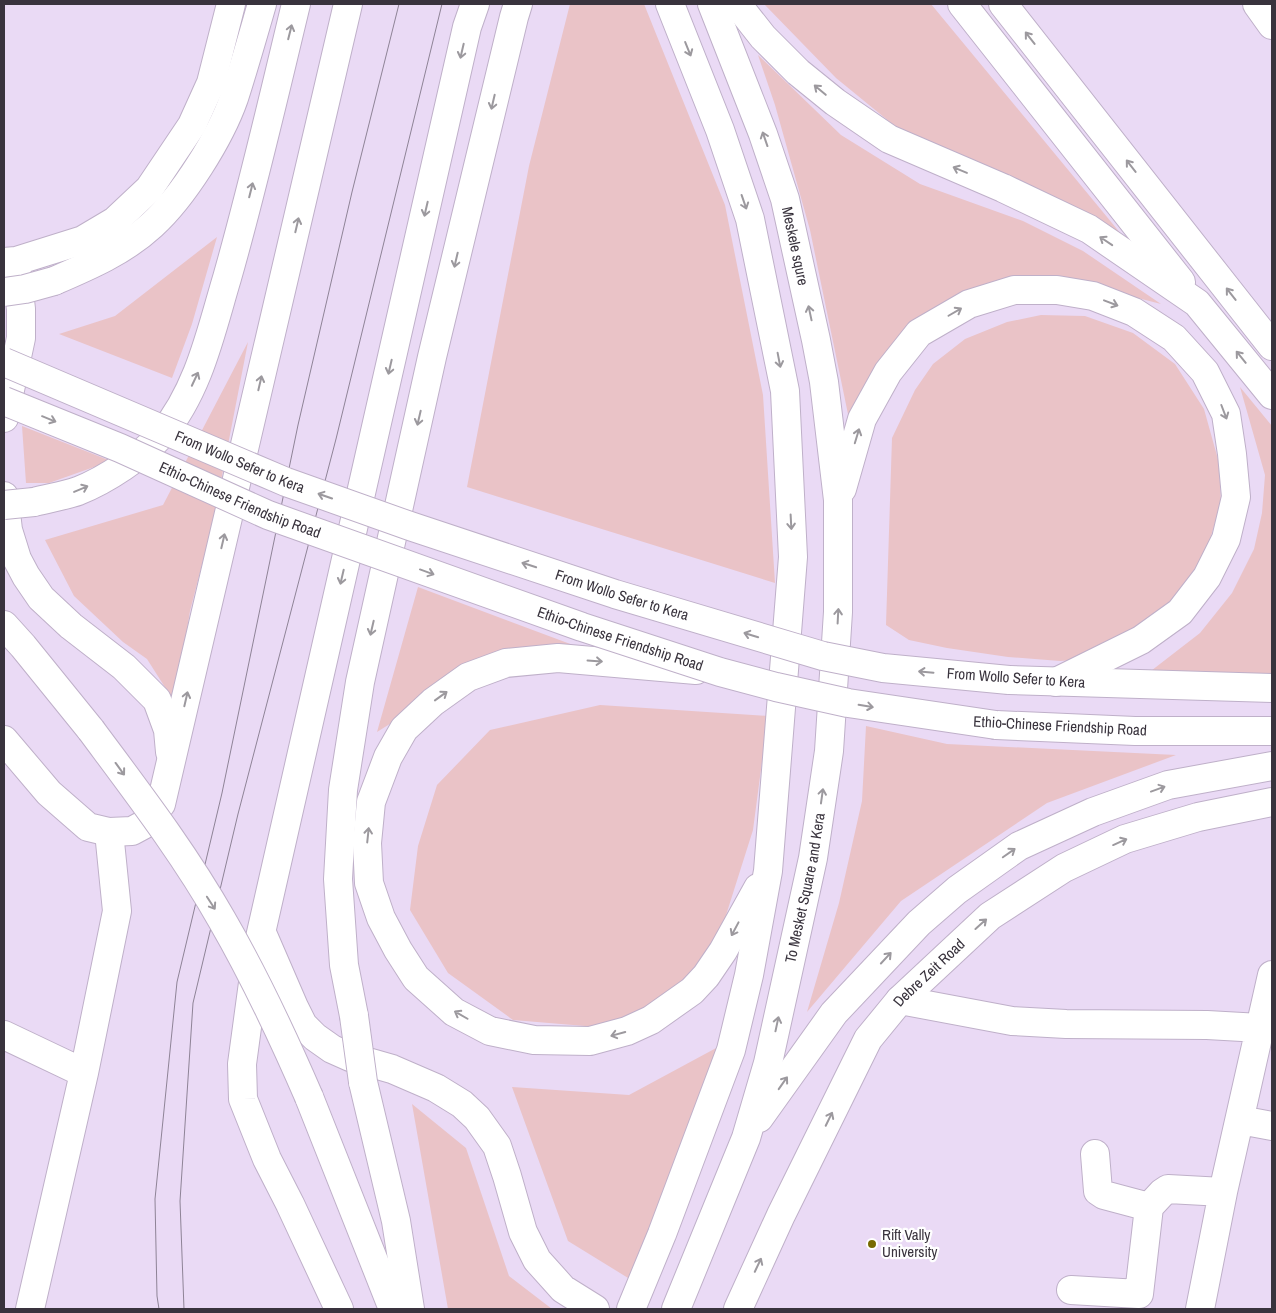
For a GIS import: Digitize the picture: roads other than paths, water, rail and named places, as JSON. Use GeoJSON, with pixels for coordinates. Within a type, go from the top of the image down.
{"type":"FeatureCollection","features":[{"type":"Feature","properties":{"kind":"main road"},"geometry":{"type":"LineString","coordinates":[[4,418],[21,338],[21,309],[10,262],[83,240],[116,221],[149,189],[192,125],[210,83],[231,4]]}},
{"type":"Feature","properties":{"kind":"main road"},"geometry":{"type":"LineString","coordinates":[[4,292],[25,289],[54,281],[104,259],[152,225],[177,199],[209,151],[233,100],[262,4]]}},
{"type":"Feature","properties":{"kind":"main road"},"geometry":{"type":"LineString","coordinates":[[4,505],[34,502],[78,491],[122,468],[161,434],[195,380],[205,353],[244,218],[296,4]]}},
{"type":"Feature","properties":{"kind":"main road"},"geometry":{"type":"LineString","coordinates":[[4,740],[49,793],[88,826],[108,832],[132,831],[145,824],[161,804],[348,4]]}},
{"type":"Feature","properties":{"kind":"main road"},"geometry":{"type":"LineString","coordinates":[[339,1309],[267,1159],[242,1099],[242,1064],[258,946],[467,27],[475,4]]}},
{"type":"Feature","properties":{"kind":"main road"},"geometry":{"type":"LineString","coordinates":[[410,1309],[396,1221],[363,1082],[354,1016],[344,965],[338,879],[343,790],[358,692],[432,357],[518,4]]}},
{"type":"Feature","properties":{"kind":"main road"},"geometry":{"type":"LineString","coordinates":[[631,1309],[662,1234],[731,1050],[749,975],[768,871],[793,557],[784,391],[750,219],[720,130],[670,4]]}},
{"type":"Feature","properties":{"kind":"main road","name":"Meskele squre"},"geometry":{"type":"LineString","coordinates":[[712,4],[763,134],[785,199],[824,382],[838,500]]}},
{"type":"Feature","properties":{"kind":"main road"},"geometry":{"type":"LineString","coordinates":[[736,4],[763,37],[798,72],[835,102],[889,139],[1003,188],[1089,229],[1197,303]]}},
{"type":"Feature","properties":{"kind":"main road"},"geometry":{"type":"LineString","coordinates":[[962,4],[1197,303],[1272,395]]}},
{"type":"Feature","properties":{"kind":"main road"},"geometry":{"type":"LineString","coordinates":[[1003,4],[1272,346]]}},
{"type":"Feature","properties":{"kind":"main road"},"geometry":{"type":"LineString","coordinates":[[1257,4],[1272,26]]}},
{"type":"Feature","properties":{"kind":"main road"},"geometry":{"type":"LineString","coordinates":[[838,500],[862,419],[888,372],[920,333],[969,304],[1014,290],[1057,290],[1093,296],[1134,312],[1174,338],[1205,372],[1226,414],[1236,497],[1226,539],[1207,578],[1180,612],[1141,640],[1056,682]]}},
{"type":"Feature","properties":{"kind":"main road","name":"From Wollo Sefer to Kera"},"geometry":{"type":"LineString","coordinates":[[4,362],[286,482],[410,526],[615,594],[824,656],[883,668],[1009,680],[1272,688]]}},
{"type":"Feature","properties":{"kind":"main road","name":"Ethio-Chinese Friendship Road"},"geometry":{"type":"LineString","coordinates":[[4,401],[120,448],[268,514],[582,627],[720,672],[848,703],[996,725],[1135,731],[1272,731]]}},
{"type":"Feature","properties":{"kind":"main road"},"geometry":{"type":"LineString","coordinates":[[4,496],[8,530],[17,559],[41,598],[71,626],[124,668],[157,700],[168,730],[171,766]]}},
{"type":"Feature","properties":{"kind":"main road","name":"To Mesket Square and Kera"},"geometry":{"type":"LineString","coordinates":[[676,1309],[746,1138],[768,1063],[811,867],[826,770],[838,612],[838,500]]}},
{"type":"Feature","properties":{"kind":"main road"},"geometry":{"type":"LineString","coordinates":[[4,624],[91,730],[162,826],[222,920],[275,1021],[309,1098],[393,1309]]}},
{"type":"Feature","properties":{"kind":"main road"},"geometry":{"type":"LineString","coordinates":[[720,672],[558,658],[506,663],[468,677],[433,702],[404,729],[388,757],[371,802],[367,843],[369,883],[381,918],[416,978],[454,1012],[490,1031],[534,1040],[590,1041],[627,1031],[650,1020],[692,991],[706,976],[723,951],[768,871]]}},
{"type":"Feature","properties":{"kind":"main road"},"geometry":{"type":"LineString","coordinates":[[746,1138],[792,1070],[840,1006],[919,923],[957,890],[1019,846],[1093,812],[1168,785],[1272,766]]}},
{"type":"Feature","properties":{"kind":"main road","name":"Debre Zeit Road"},"geometry":{"type":"LineString","coordinates":[[738,1309],[781,1216],[868,1039],[900,1000],[990,916],[1064,868],[1125,839],[1198,817],[1272,802]]}},
{"type":"Feature","properties":{"kind":"main road"},"geometry":{"type":"LineString","coordinates":[[30,1309],[84,1073],[117,911],[108,832]]}},
{"type":"Feature","properties":{"kind":"main road"},"geometry":{"type":"LineString","coordinates":[[262,933],[294,1008],[303,1025],[315,1037],[332,1049],[350,1057],[392,1069],[436,1088],[462,1104],[477,1118],[497,1146],[523,1232],[537,1260],[563,1289],[595,1309]]}},
{"type":"Feature","properties":{"kind":"main road"},"geometry":{"type":"LineString","coordinates":[[1200,1309],[1223,1192],[1271,983]]}},
{"type":"Feature","properties":{"kind":"main road"},"geometry":{"type":"LineString","coordinates":[[900,1000],[1012,1020],[1066,1024],[1207,1025],[1260,1028]]}},
{"type":"Feature","properties":{"kind":"main road"},"geometry":{"type":"LineString","coordinates":[[4,1035],[84,1073]]}},
{"type":"Feature","properties":{"kind":"main road"},"geometry":{"type":"LineString","coordinates":[[1240,1120],[1272,1126]]}},
{"type":"Feature","properties":{"kind":"main road"},"geometry":{"type":"LineString","coordinates":[[1095,1154],[1098,1191],[1104,1195],[1148,1207]]}},
{"type":"Feature","properties":{"kind":"main road"},"geometry":{"type":"LineString","coordinates":[[1071,1290],[1139,1294],[1148,1207],[1168,1189],[1223,1192]]}},
{"type":"Feature","properties":{"kind":"tram line"},"geometry":{"type":"LineString","coordinates":[[159,1309],[157,1296],[155,1199],[177,982],[222,793],[298,425],[352,192],[399,4]]}},
{"type":"Feature","properties":{"kind":"tram line"},"geometry":{"type":"LineString","coordinates":[[184,1309],[180,1201],[193,1003],[238,814],[336,439],[442,4]]}},
{"type":"Feature","properties":{"kind":"place","name":"Rift Vally University"},"geometry":{"type":"Point","coordinates":[872,1244]}}]}
